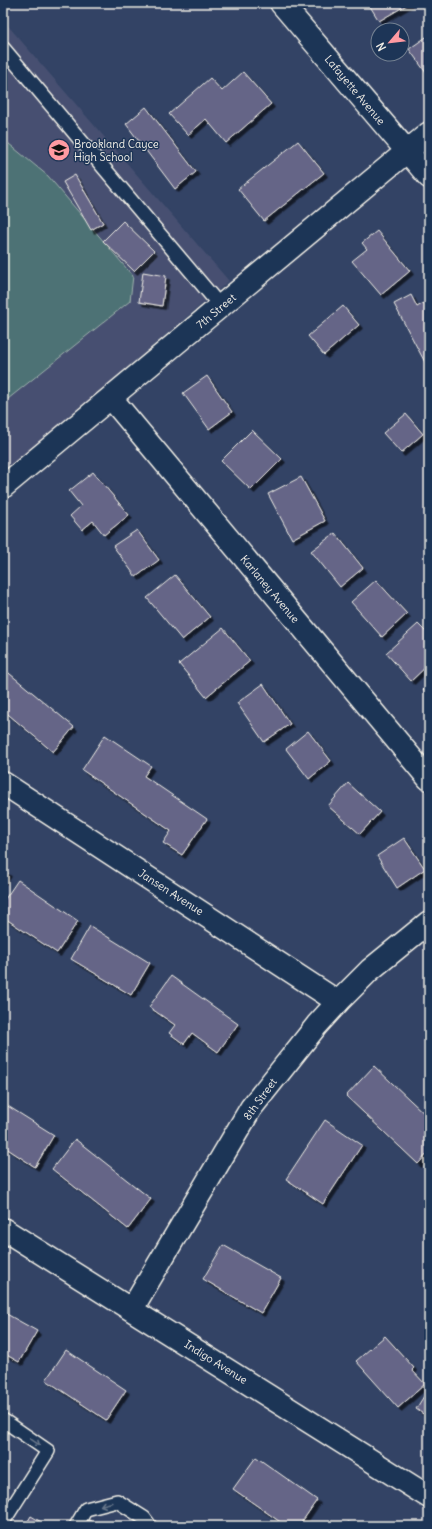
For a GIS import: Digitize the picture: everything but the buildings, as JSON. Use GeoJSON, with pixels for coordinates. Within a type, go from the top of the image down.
{"type":"FeatureCollection","features":[{"type":"Feature","properties":{"kind":"street","name":"Lafayette Avenue"},"geometry":{"type":"LineString","coordinates":[[281,3],[429,177]]}},
{"type":"Feature","properties":{"kind":"street","name":"7th Street"},"geometry":{"type":"LineString","coordinates":[[3,488],[429,133]]}},
{"type":"Feature","properties":{"kind":"street","name":"Karlaney Avenue"},"geometry":{"type":"LineString","coordinates":[[111,398],[429,779]]}},
{"type":"Feature","properties":{"kind":"street","name":"Jansen Avenue"},"geometry":{"type":"LineString","coordinates":[[3,783],[338,1002]]}},
{"type":"Feature","properties":{"kind":"street","name":"8th Street"},"geometry":{"type":"LineString","coordinates":[[132,1309],[251,1108],[317,1025],[338,1002],[370,970],[429,922]]}},
{"type":"Feature","properties":{"kind":"street","name":"Indigo Avenue"},"geometry":{"type":"LineString","coordinates":[[3,1229],[429,1497]]}},
{"type":"Feature","properties":{"kind":"lane"},"geometry":{"type":"LineString","coordinates":[[3,48],[221,307]]}},
{"type":"Feature","properties":{"kind":"lane"},"geometry":{"type":"LineString","coordinates":[[3,1420],[48,1451],[3,1522]]}},
{"type":"Feature","properties":{"kind":"lane"},"geometry":{"type":"LineString","coordinates":[[76,1526],[86,1509],[117,1501],[144,1518],[150,1526]]}},
{"type":"Feature","properties":{"kind":"shaded area","name":"Brookland Cayce High School"},"geometry":{"type":"Polygon","coordinates":[[[3,20],[229,281],[3,473],[3,20]]]}},
{"type":"Feature","properties":{"kind":"green space"},"geometry":{"type":"Polygon","coordinates":[[[3,139],[48,176],[133,276],[130,301],[3,403],[3,139]]]}},
{"type":"Feature","properties":{"kind":"place","name":"Brookland Cayce High School"},"geometry":{"type":"Point","coordinates":[59,150]}}]}
